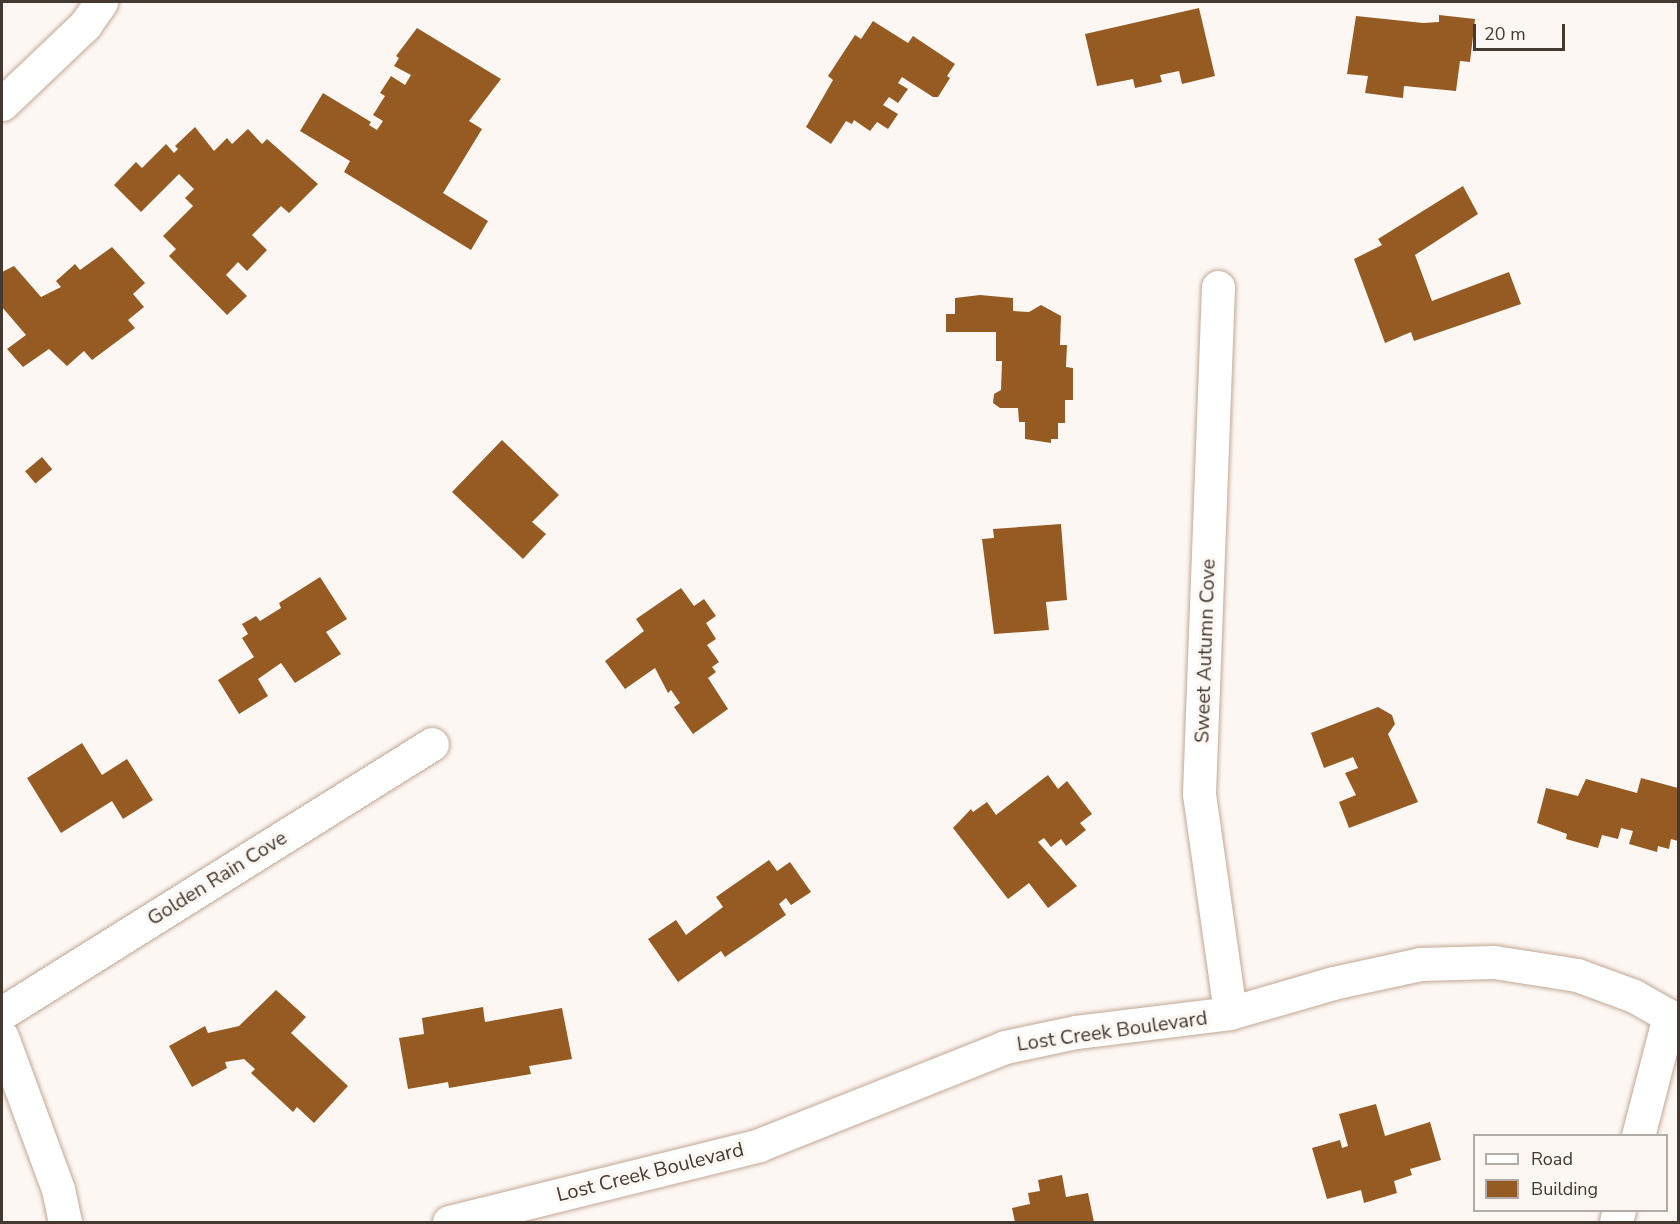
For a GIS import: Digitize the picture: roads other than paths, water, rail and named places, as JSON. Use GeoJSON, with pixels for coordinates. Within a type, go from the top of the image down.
{"type":"FeatureCollection","features":[{"type":"Feature","properties":{"kind":"street"},"geometry":{"type":"LineString","coordinates":[[2,102],[85,25],[101,2]]}},
{"type":"Feature","properties":{"kind":"street","name":"Sweet Autumn Cove"},"geometry":{"type":"LineString","coordinates":[[1218,287],[1199,794],[1230,1013]]}},
{"type":"Feature","properties":{"kind":"street","name":"Golden Rain Cove"},"geometry":{"type":"LineString","coordinates":[[2,1013],[432,744]]}},
{"type":"Feature","properties":{"kind":"street","name":"Lost Creek Boulevard"},"geometry":{"type":"LineString","coordinates":[[448,1222],[759,1145],[1005,1047],[1076,1032],[1230,1013],[1333,983],[1420,964],[1494,962],[1577,975],[1634,996],[1674,1019]]}},
{"type":"Feature","properties":{"kind":"street"},"geometry":{"type":"LineString","coordinates":[[1639,1134],[1674,1019]]}},
{"type":"Feature","properties":{"kind":"street"},"geometry":{"type":"LineString","coordinates":[[2,1037],[58,1188],[65,1222]]}}]}
